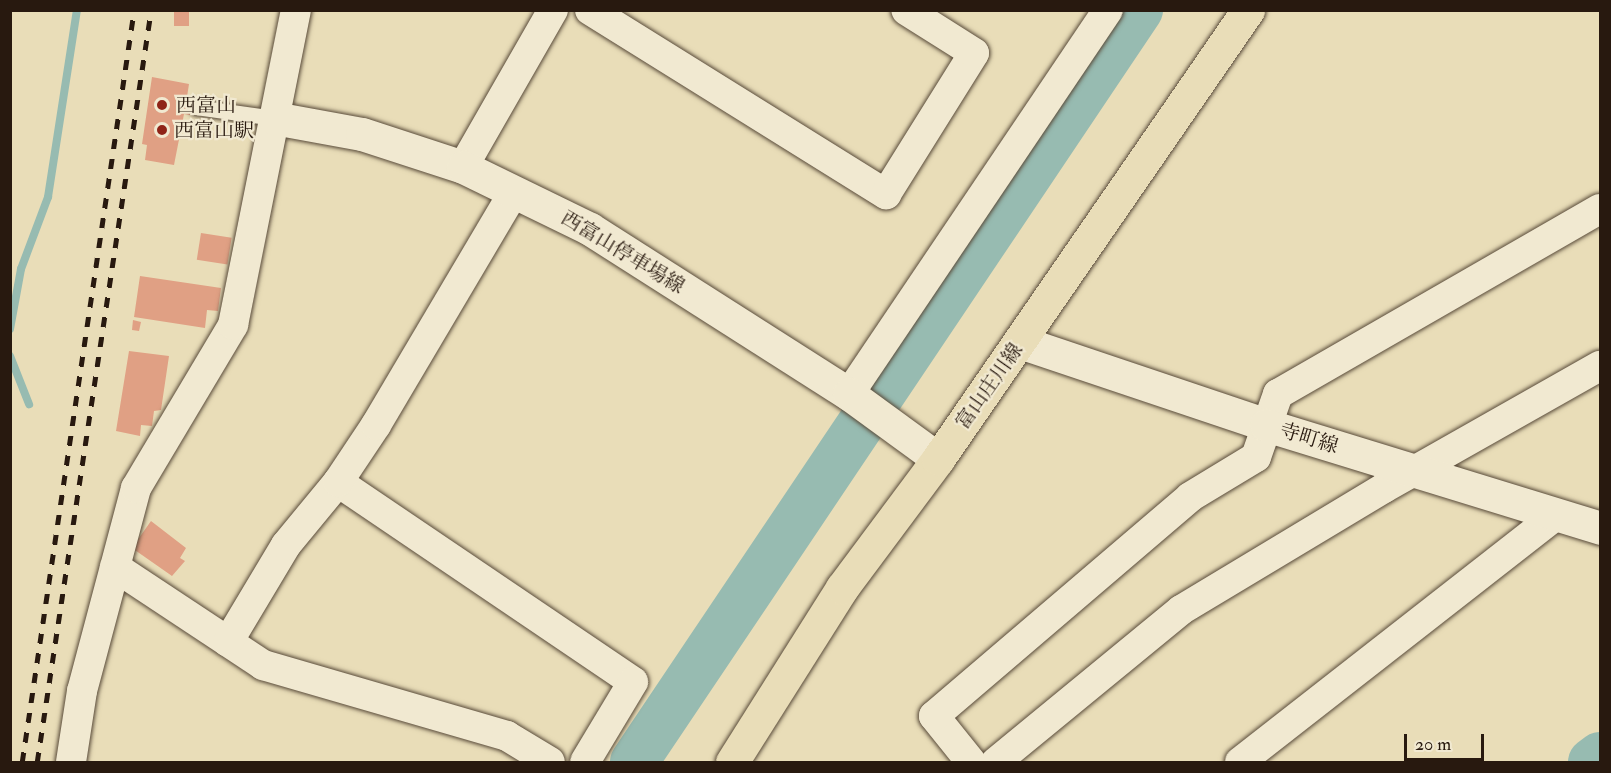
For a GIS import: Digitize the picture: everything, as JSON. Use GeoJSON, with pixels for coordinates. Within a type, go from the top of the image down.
{"type":"FeatureCollection","features":[{"type":"Feature","properties":{"kind":"main road","name":"富山庄川線"},"geometry":{"type":"LineString","coordinates":[[732,762],[842,588],[938,459],[1248,10]]}},
{"type":"Feature","properties":{"kind":"main road","name":"西富山停車場線"},"geometry":{"type":"LineString","coordinates":[[274,118],[363,134],[463,167],[590,229],[849,394],[938,459]]}},
{"type":"Feature","properties":{"kind":"main road","name":"寺町線"},"geometry":{"type":"LineString","coordinates":[[1020,342],[1266,425],[1600,528]]}},
{"type":"Feature","properties":{"kind":"street"},"geometry":{"type":"LineString","coordinates":[[71,762],[82,691],[136,488],[234,325],[296,10]]}},
{"type":"Feature","properties":{"kind":"street"},"geometry":{"type":"LineString","coordinates":[[463,167],[553,10]]}},
{"type":"Feature","properties":{"kind":"street"},"geometry":{"type":"LineString","coordinates":[[590,10],[886,194],[974,53],[906,10]]}},
{"type":"Feature","properties":{"kind":"street"},"geometry":{"type":"LineString","coordinates":[[849,394],[1108,10]]}},
{"type":"Feature","properties":{"kind":"street"},"geometry":{"type":"LineString","coordinates":[[228,642],[286,545],[338,482],[514,192]]}},
{"type":"Feature","properties":{"kind":"street"},"geometry":{"type":"LineString","coordinates":[[972,762],[934,716],[1190,497],[1256,457],[1278,394],[1600,208]]}},
{"type":"Feature","properties":{"kind":"street"},"geometry":{"type":"LineString","coordinates":[[996,762],[1181,610],[1600,366]]}},
{"type":"Feature","properties":{"kind":"street"},"geometry":{"type":"LineString","coordinates":[[338,482],[633,682],[585,762]]}},
{"type":"Feature","properties":{"kind":"street"},"geometry":{"type":"LineString","coordinates":[[1240,762],[1556,515]]}},
{"type":"Feature","properties":{"kind":"street"},"geometry":{"type":"LineString","coordinates":[[115,567],[263,665],[507,736],[550,762]]}},
{"type":"Feature","properties":{"kind":"lane"},"geometry":{"type":"LineString","coordinates":[[196,107],[274,118]]}},
{"type":"Feature","properties":{"kind":"building"},"geometry":{"type":"Polygon","coordinates":[[[174,10],[189,10],[189,26],[174,26],[174,10]]]}},
{"type":"Feature","properties":{"kind":"building","name":"西富山駅"},"geometry":{"type":"Polygon","coordinates":[[[152,77],[189,84],[187,97],[192,98],[190,115],[184,114],[174,165],[145,160],[147,145],[142,144],[152,77]]]}},
{"type":"Feature","properties":{"kind":"building"},"geometry":{"type":"Polygon","coordinates":[[[201,233],[232,238],[227,265],[197,260],[201,233]]]}},
{"type":"Feature","properties":{"kind":"building"},"geometry":{"type":"Polygon","coordinates":[[[140,276],[221,288],[218,311],[207,310],[205,328],[134,317],[140,276]]]}},
{"type":"Feature","properties":{"kind":"building"},"geometry":{"type":"Polygon","coordinates":[[[133,320],[141,322],[139,331],[132,330],[133,320]]]}},
{"type":"Feature","properties":{"kind":"building"},"geometry":{"type":"Polygon","coordinates":[[[129,351],[169,356],[161,410],[154,411],[152,426],[141,425],[140,436],[116,431],[129,351]]]}},
{"type":"Feature","properties":{"kind":"building"},"geometry":{"type":"Polygon","coordinates":[[[151,521],[186,548],[180,558],[185,561],[172,576],[132,548],[151,521]]]}},
{"type":"Feature","properties":{"kind":"waterway"},"geometry":{"type":"LineString","coordinates":[[10,329],[21,269],[48,197],[77,10]]}},
{"type":"Feature","properties":{"kind":"waterway"},"geometry":{"type":"LineString","coordinates":[[634,762],[1139,10]]}},
{"type":"Feature","properties":{"kind":"waterway"},"geometry":{"type":"LineString","coordinates":[[10,356],[29,404]]}},
{"type":"Feature","properties":{"kind":"waterway"},"geometry":{"type":"LineString","coordinates":[[1592,762],[1600,756]]}},
{"type":"Feature","properties":{"kind":"railway"},"geometry":{"type":"LineString","coordinates":[[22,762],[134,10]]}},
{"type":"Feature","properties":{"kind":"railway"},"geometry":{"type":"LineString","coordinates":[[37,762],[151,10]]}},
{"type":"Feature","properties":{"kind":"place","name":"西富山"},"geometry":{"type":"Point","coordinates":[162,105]}},
{"type":"Feature","properties":{"kind":"place","name":"西富山駅"},"geometry":{"type":"Point","coordinates":[162,130]}}]}
